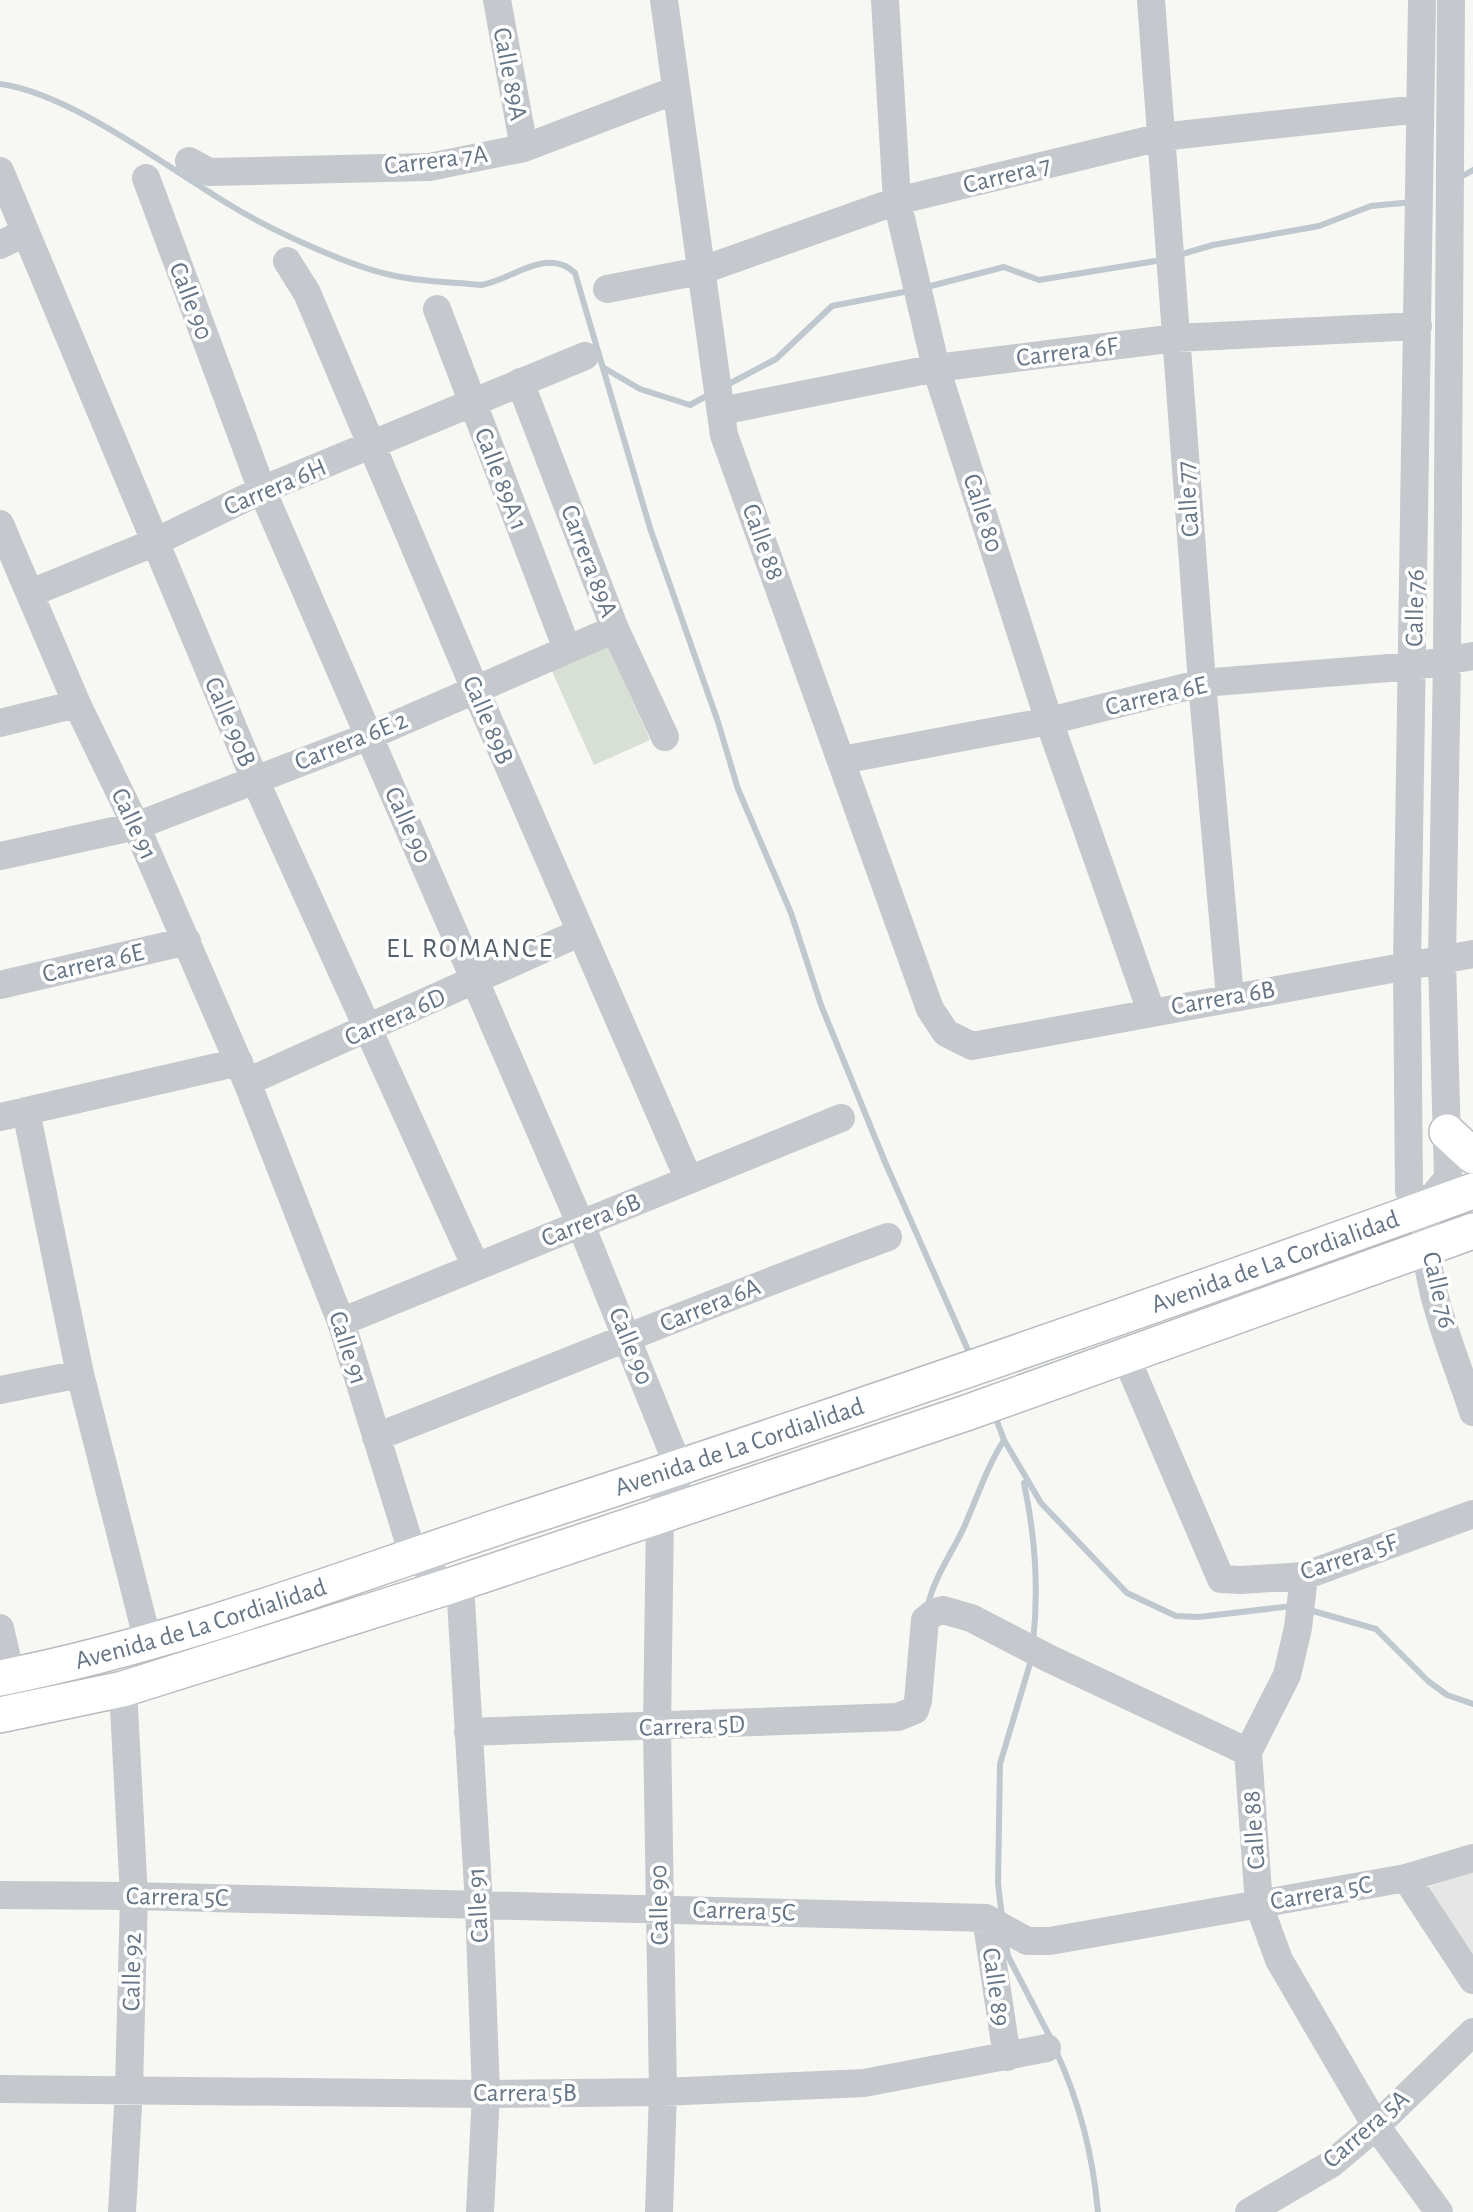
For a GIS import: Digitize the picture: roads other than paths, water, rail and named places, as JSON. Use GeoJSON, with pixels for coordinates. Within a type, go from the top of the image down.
{"type":"FeatureCollection","features":[{"type":"Feature","properties":{"kind":"main road"},"geometry":{"type":"LineString","coordinates":[[1447,1132],[1473,1156]]}},
{"type":"Feature","properties":{"kind":"main road","name":"Avenida de La Cordialidad"},"geometry":{"type":"LineString","coordinates":[[6,1677],[148,1642],[685,1466],[1473,1191]]}},
{"type":"Feature","properties":{"kind":"main road","name":"Avenida de La Cordialidad"},"geometry":{"type":"LineString","coordinates":[[0,1715],[123,1689],[447,1587],[966,1413],[1473,1231]]}},
{"type":"Feature","properties":{"kind":"street","name":"Calle 89A"},"geometry":{"type":"LineString","coordinates":[[496,0],[524,148]]}},
{"type":"Feature","properties":{"kind":"street","name":"Calle 88"},"geometry":{"type":"LineString","coordinates":[[664,0],[724,435],[930,1009],[946,1033],[972,1046]]}},
{"type":"Feature","properties":{"kind":"street","name":"Calle 80"},"geometry":{"type":"LineString","coordinates":[[885,0],[897,201],[936,368],[1049,721],[1151,1011]]}},
{"type":"Feature","properties":{"kind":"street","name":"Calle 77"},"geometry":{"type":"LineString","coordinates":[[1151,0],[1202,683],[1230,997]]}},
{"type":"Feature","properties":{"kind":"street","name":"Calle 76"},"geometry":{"type":"LineString","coordinates":[[1422,0],[1414,666],[1407,966],[1409,1191],[1428,1206]]}},
{"type":"Feature","properties":{"kind":"street","name":"Calle 76"},"geometry":{"type":"LineString","coordinates":[[1451,0],[1462,35],[1460,659],[1442,961],[1448,1178],[1428,1206],[1427,1246],[1434,1292],[1473,1412]]}},
{"type":"Feature","properties":{"kind":"street","name":"Carrera 7A"},"geometry":{"type":"LineString","coordinates":[[189,161],[209,172],[429,167],[524,148],[676,90]]}},
{"type":"Feature","properties":{"kind":"street","name":"Carrera 7"},"geometry":{"type":"LineString","coordinates":[[607,289],[700,271],[897,201],[1161,137],[1419,109]]}},
{"type":"Feature","properties":{"kind":"street","name":"Calle 90B"},"geometry":{"type":"LineString","coordinates":[[0,171],[12,239],[153,543],[255,780],[476,1267]]}},
{"type":"Feature","properties":{"kind":"street","name":"Calle 90"},"geometry":{"type":"LineString","coordinates":[[146,178],[262,490],[685,1466]]}},
{"type":"Feature","properties":{"kind":"street","name":"Calle 89B"},"geometry":{"type":"LineString","coordinates":[[287,261],[307,293],[475,689],[689,1180]]}},
{"type":"Feature","properties":{"kind":"street","name":"Calle 89A 1"},"geometry":{"type":"LineString","coordinates":[[438,309],[471,402],[567,649]]}},
{"type":"Feature","properties":{"kind":"street","name":"Carrera 6F"},"geometry":{"type":"LineString","coordinates":[[721,411],[936,368],[1176,338],[1418,326]]}},
{"type":"Feature","properties":{"kind":"street"},"geometry":{"type":"LineString","coordinates":[[520,382],[585,356]]}},
{"type":"Feature","properties":{"kind":"street","name":"Carrera 6H"},"geometry":{"type":"LineString","coordinates":[[31,593],[153,543],[262,490],[371,447],[520,382]]}},
{"type":"Feature","properties":{"kind":"street","name":"Carrera 89A"},"geometry":{"type":"LineString","coordinates":[[520,382],[615,629],[665,737]]}},
{"type":"Feature","properties":{"kind":"street","name":"Calle 91"},"geometry":{"type":"LineString","coordinates":[[0,524],[77,704],[136,826],[243,1072],[341,1322],[413,1555],[461,1600],[479,1904],[486,2094],[480,2212]]}},
{"type":"Feature","properties":{"kind":"street","name":"Carrera 6E 2"},"geometry":{"type":"LineString","coordinates":[[0,856],[136,826],[369,736],[615,629]]}},
{"type":"Feature","properties":{"kind":"street","name":"Carrera 6E"},"geometry":{"type":"LineString","coordinates":[[842,760],[1049,721],[1202,683],[1414,666],[1460,659]]}},
{"type":"Feature","properties":{"kind":"street"},"geometry":{"type":"LineString","coordinates":[[0,723],[77,704]]}},
{"type":"Feature","properties":{"kind":"street","name":"Carrera 6D"},"geometry":{"type":"LineString","coordinates":[[13,1114],[243,1072],[370,1029],[581,932]]}},
{"type":"Feature","properties":{"kind":"street","name":"Carrera 6E"},"geometry":{"type":"LineString","coordinates":[[0,985],[187,941]]}},
{"type":"Feature","properties":{"kind":"street","name":"Carrera 6B"},"geometry":{"type":"LineString","coordinates":[[972,1046],[1473,954]]}},
{"type":"Feature","properties":{"kind":"street"},"geometry":{"type":"LineString","coordinates":[[13,1114],[148,1642]]}},
{"type":"Feature","properties":{"kind":"street","name":"Carrera 6B"},"geometry":{"type":"LineString","coordinates":[[341,1322],[841,1118]]}},
{"type":"Feature","properties":{"kind":"street","name":"Carrera 6A"},"geometry":{"type":"LineString","coordinates":[[376,1437],[629,1339],[744,1290],[888,1237]]}},
{"type":"Feature","properties":{"kind":"street","name":"Carrera 5F"},"geometry":{"type":"LineString","coordinates":[[1125,1354],[1220,1579],[1304,1576],[1473,1514]]}},
{"type":"Feature","properties":{"kind":"street"},"geometry":{"type":"LineString","coordinates":[[0,1390],[80,1374]]}},
{"type":"Feature","properties":{"kind":"street"},"geometry":{"type":"LineString","coordinates":[[660,1515],[668,1488],[685,1466]]}},
{"type":"Feature","properties":{"kind":"street","name":"Calle 90"},"geometry":{"type":"LineString","coordinates":[[659,2212],[663,2092],[657,1727],[660,1515]]}},
{"type":"Feature","properties":{"kind":"street","name":"Calle 88"},"geometry":{"type":"LineString","coordinates":[[1304,1576],[1298,1628],[1287,1675],[1248,1752],[1259,1905],[1279,1960],[1376,2126],[1440,2212]]}},
{"type":"Feature","properties":{"kind":"street","name":"Carrera 5D"},"geometry":{"type":"LineString","coordinates":[[468,1732],[884,1719],[915,1710],[925,1620],[935,1612],[954,1612],[1248,1752]]}},
{"type":"Feature","properties":{"kind":"street"},"geometry":{"type":"LineString","coordinates":[[0,1628],[6,1677]]}},
{"type":"Feature","properties":{"kind":"street","name":"Calle 92"},"geometry":{"type":"LineString","coordinates":[[122,2212],[129,2088],[134,1896],[123,1689]]}},
{"type":"Feature","properties":{"kind":"street","name":"Carrera 5C"},"geometry":{"type":"LineString","coordinates":[[0,1895],[479,1904],[986,1918],[1027,1941],[1075,1938],[1406,1878],[1473,1858]]}},
{"type":"Feature","properties":{"kind":"street"},"geometry":{"type":"LineString","coordinates":[[1406,1878],[1473,1980]]}},
{"type":"Feature","properties":{"kind":"street","name":"Calle 89"},"geometry":{"type":"LineString","coordinates":[[986,1918],[1007,2057]]}},
{"type":"Feature","properties":{"kind":"street","name":"Carrera 5A"},"geometry":{"type":"LineString","coordinates":[[1249,2212],[1331,2164],[1376,2126],[1473,2032]]}},
{"type":"Feature","properties":{"kind":"street","name":"Carrera 5B"},"geometry":{"type":"LineString","coordinates":[[0,2090],[129,2088],[486,2094],[663,2092],[864,2082],[1047,2048]]}},
{"type":"Feature","properties":{"kind":"waterway"},"geometry":{"type":"LineString","coordinates":[[0,84],[27,90],[87,116],[246,214],[353,264],[413,279],[481,285],[541,264],[553,263],[575,273],[650,528],[718,722],[738,789],[791,913],[821,1005],[885,1162],[971,1357]]}},
{"type":"Feature","properties":{"kind":"waterway"},"geometry":{"type":"LineString","coordinates":[[1459,178],[1473,170]]}},
{"type":"Feature","properties":{"kind":"waterway"},"geometry":{"type":"LineString","coordinates":[[1179,255],[1213,245],[1319,226],[1371,206],[1413,202]]}},
{"type":"Feature","properties":{"kind":"waterway"},"geometry":{"type":"LineString","coordinates":[[923,288],[1004,267],[1039,280],[1162,260]]}},
{"type":"Feature","properties":{"kind":"waterway"},"geometry":{"type":"LineString","coordinates":[[725,386],[776,359],[832,306],[909,291]]}},
{"type":"Feature","properties":{"kind":"waterway"},"geometry":{"type":"LineString","coordinates":[[604,368],[640,389],[690,405],[710,394]]}},
{"type":"Feature","properties":{"kind":"waterway"},"geometry":{"type":"LineString","coordinates":[[995,1416],[1004,1440],[1041,1503],[1127,1593],[1176,1616],[1199,1617],[1292,1606]]}},
{"type":"Feature","properties":{"kind":"waterway"},"geometry":{"type":"LineString","coordinates":[[928,1605],[1004,1440]]}},
{"type":"Feature","properties":{"kind":"waterway"},"geometry":{"type":"LineString","coordinates":[[1024,1483],[1035,1562],[1033,1642]]}},
{"type":"Feature","properties":{"kind":"waterway"},"geometry":{"type":"LineString","coordinates":[[1306,1609],[1376,1629],[1428,1681],[1447,1695],[1473,1704]]}},
{"type":"Feature","properties":{"kind":"waterway"},"geometry":{"type":"LineString","coordinates":[[1002,1917],[998,1884],[1000,1764],[1032,1657]]}},
{"type":"Feature","properties":{"kind":"waterway"},"geometry":{"type":"LineString","coordinates":[[1005,1938],[1008,1956],[1051,2039]]}},
{"type":"Feature","properties":{"kind":"waterway"},"geometry":{"type":"LineString","coordinates":[[1055,2049],[1084,2129],[1098,2212]]}},
{"type":"Feature","properties":{"kind":"district","name":"EL ROMANCE"},"geometry":{"type":"Point","coordinates":[470,949]}}]}
